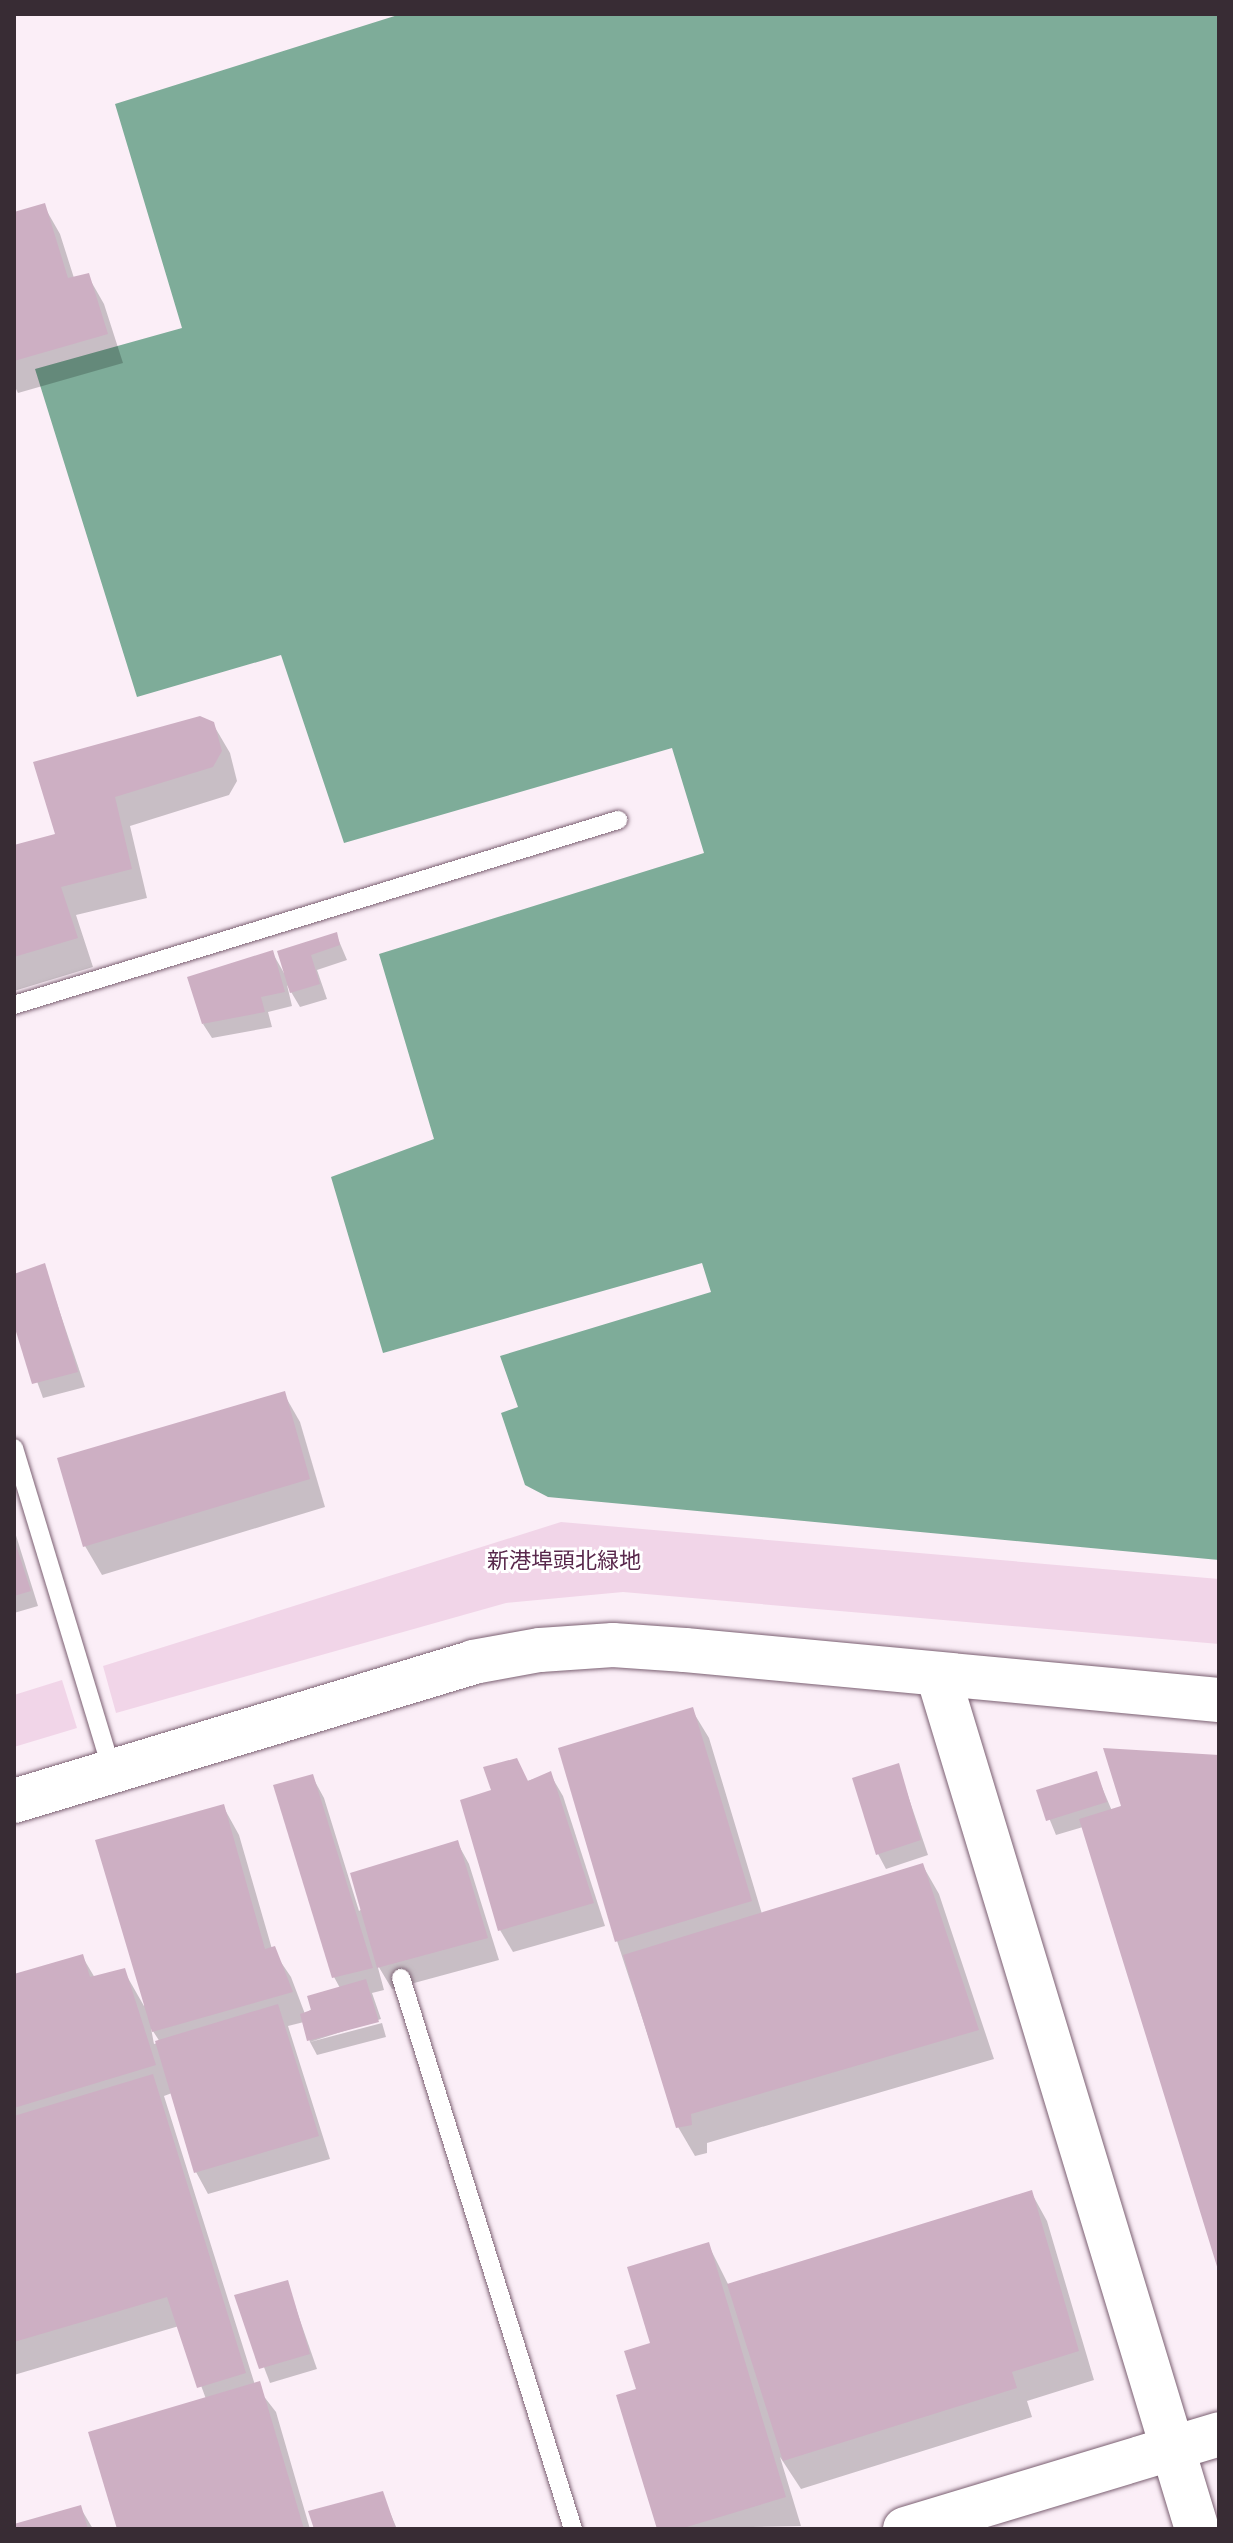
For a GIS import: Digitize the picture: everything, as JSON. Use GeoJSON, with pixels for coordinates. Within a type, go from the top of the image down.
{"type":"FeatureCollection","features":[{"type":"Feature","properties":{"kind":"street"},"geometry":{"type":"LineString","coordinates":[[14,1801],[473,1662],[540,1650],[613,1645],[1219,1700]]}},
{"type":"Feature","properties":{"kind":"street"},"geometry":{"type":"LineString","coordinates":[[938,1675],[1197,2529]]}},
{"type":"Feature","properties":{"kind":"street"},"geometry":{"type":"LineString","coordinates":[[905,2529],[1219,2434]]}},
{"type":"Feature","properties":{"kind":"lane"},"geometry":{"type":"LineString","coordinates":[[14,1005],[618,820]]}},
{"type":"Feature","properties":{"kind":"lane"},"geometry":{"type":"LineString","coordinates":[[14,1448],[112,1770]]}},
{"type":"Feature","properties":{"kind":"lane"},"geometry":{"type":"LineString","coordinates":[[401,1978],[573,2529]]}},
{"type":"Feature","properties":{"kind":"green space","name":"新港埠頭北緑地"},"geometry":{"type":"Polygon","coordinates":[[[561,1522],[1219,1579],[1219,1644],[623,1592],[506,1603],[116,1713],[103,1666],[561,1522]]]}},
{"type":"Feature","properties":{"kind":"green space"},"geometry":{"type":"Polygon","coordinates":[[[62,1680],[77,1728],[14,1747],[14,1695],[62,1680]]]}},
{"type":"Feature","properties":{"kind":"shaded area"},"geometry":{"type":"Polygon","coordinates":[[[401,14],[1219,14],[1219,1560],[548,1497],[525,1485],[501,1413],[518,1407],[500,1356],[711,1292],[702,1263],[383,1353],[331,1177],[434,1139],[379,954],[704,853],[672,748],[344,843],[281,655],[137,697],[35,369],[182,328],[115,104],[401,14]]]}},
{"type":"Feature","properties":{"kind":"building"},"geometry":{"type":"Polygon","coordinates":[[[45,203],[68,278],[89,273],[108,334],[14,361],[14,212],[45,203]]]}},
{"type":"Feature","properties":{"kind":"building"},"geometry":{"type":"Polygon","coordinates":[[[200,716],[214,722],[222,751],[213,767],[115,797],[132,869],[61,887],[78,938],[14,957],[14,845],[55,834],[33,762],[200,716]]]}},
{"type":"Feature","properties":{"kind":"building"},"geometry":{"type":"Polygon","coordinates":[[[337,932],[340,945],[311,955],[320,984],[290,993],[277,951],[337,932]]]}},
{"type":"Feature","properties":{"kind":"building"},"geometry":{"type":"Polygon","coordinates":[[[273,950],[285,992],[261,997],[265,1012],[202,1024],[187,977],[273,950]]]}},
{"type":"Feature","properties":{"kind":"building"},"geometry":{"type":"Polygon","coordinates":[[[45,1263],[78,1372],[32,1384],[14,1325],[14,1274],[45,1263]]]}},
{"type":"Feature","properties":{"kind":"building"},"geometry":{"type":"Polygon","coordinates":[[[285,1391],[310,1479],[83,1547],[57,1458],[285,1391]]]}},
{"type":"Feature","properties":{"kind":"building"},"geometry":{"type":"Polygon","coordinates":[[[14,1539],[31,1591],[14,1596],[14,1539]]]}},
{"type":"Feature","properties":{"kind":"building"},"geometry":{"type":"Polygon","coordinates":[[[693,1707],[752,1901],[615,1942],[558,1748],[693,1707]]]}},
{"type":"Feature","properties":{"kind":"building"},"geometry":{"type":"Polygon","coordinates":[[[1103,1748],[1219,1755],[1219,2273],[1079,1819],[1121,1806],[1103,1748]]]}},
{"type":"Feature","properties":{"kind":"building"},"geometry":{"type":"Polygon","coordinates":[[[517,1758],[528,1781],[551,1771],[594,1903],[498,1931],[460,1800],[491,1790],[483,1767],[517,1758]]]}},
{"type":"Feature","properties":{"kind":"building"},"geometry":{"type":"Polygon","coordinates":[[[899,1763],[921,1840],[876,1855],[852,1778],[899,1763]]]}},
{"type":"Feature","properties":{"kind":"building"},"geometry":{"type":"Polygon","coordinates":[[[1097,1771],[1107,1802],[1046,1821],[1036,1790],[1097,1771]]]}},
{"type":"Feature","properties":{"kind":"building"},"geometry":{"type":"Polygon","coordinates":[[[313,1774],[373,1968],[332,1978],[273,1785],[313,1774]]]}},
{"type":"Feature","properties":{"kind":"building"},"geometry":{"type":"Polygon","coordinates":[[[224,1804],[265,1949],[275,1946],[293,1992],[152,2032],[95,1840],[224,1804]]]}},
{"type":"Feature","properties":{"kind":"building"},"geometry":{"type":"Polygon","coordinates":[[[458,1840],[488,1938],[377,1968],[350,1873],[458,1840]]]}},
{"type":"Feature","properties":{"kind":"building"},"geometry":{"type":"Polygon","coordinates":[[[923,1863],[979,2030],[691,2114],[692,2125],[676,2128],[623,1955],[923,1863]]]}},
{"type":"Feature","properties":{"kind":"building"},"geometry":{"type":"Polygon","coordinates":[[[83,1954],[90,1977],[125,1968],[156,2065],[14,2108],[14,1974],[83,1954]]]}},
{"type":"Feature","properties":{"kind":"building"},"geometry":{"type":"Polygon","coordinates":[[[366,1979],[379,2022],[307,2041],[300,2014],[311,2010],[307,1996],[366,1979]]]}},
{"type":"Feature","properties":{"kind":"building"},"geometry":{"type":"Polygon","coordinates":[[[278,2004],[319,2136],[194,2173],[155,2041],[278,2004]]]}},
{"type":"Feature","properties":{"kind":"building"},"geometry":{"type":"Polygon","coordinates":[[[153,2074],[246,2373],[197,2388],[167,2297],[14,2342],[14,2116],[153,2074]]]}},
{"type":"Feature","properties":{"kind":"building"},"geometry":{"type":"Polygon","coordinates":[[[1032,2190],[1079,2351],[1012,2372],[1017,2388],[783,2461],[727,2284],[1032,2190]]]}},
{"type":"Feature","properties":{"kind":"building"},"geometry":{"type":"Polygon","coordinates":[[[709,2242],[786,2497],[680,2529],[657,2529],[616,2395],[636,2389],[624,2351],[650,2343],[627,2267],[709,2242]]]}},
{"type":"Feature","properties":{"kind":"building"},"geometry":{"type":"Polygon","coordinates":[[[288,2280],[310,2354],[259,2369],[234,2295],[288,2280]]]}},
{"type":"Feature","properties":{"kind":"building"},"geometry":{"type":"Polygon","coordinates":[[[260,2381],[304,2529],[117,2529],[88,2432],[260,2381]]]}},
{"type":"Feature","properties":{"kind":"building"},"geometry":{"type":"Polygon","coordinates":[[[383,2491],[396,2529],[314,2529],[308,2511],[383,2491]]]}},
{"type":"Feature","properties":{"kind":"building"},"geometry":{"type":"Polygon","coordinates":[[[81,2505],[88,2529],[14,2529],[14,2524],[81,2505]]]}}]}
